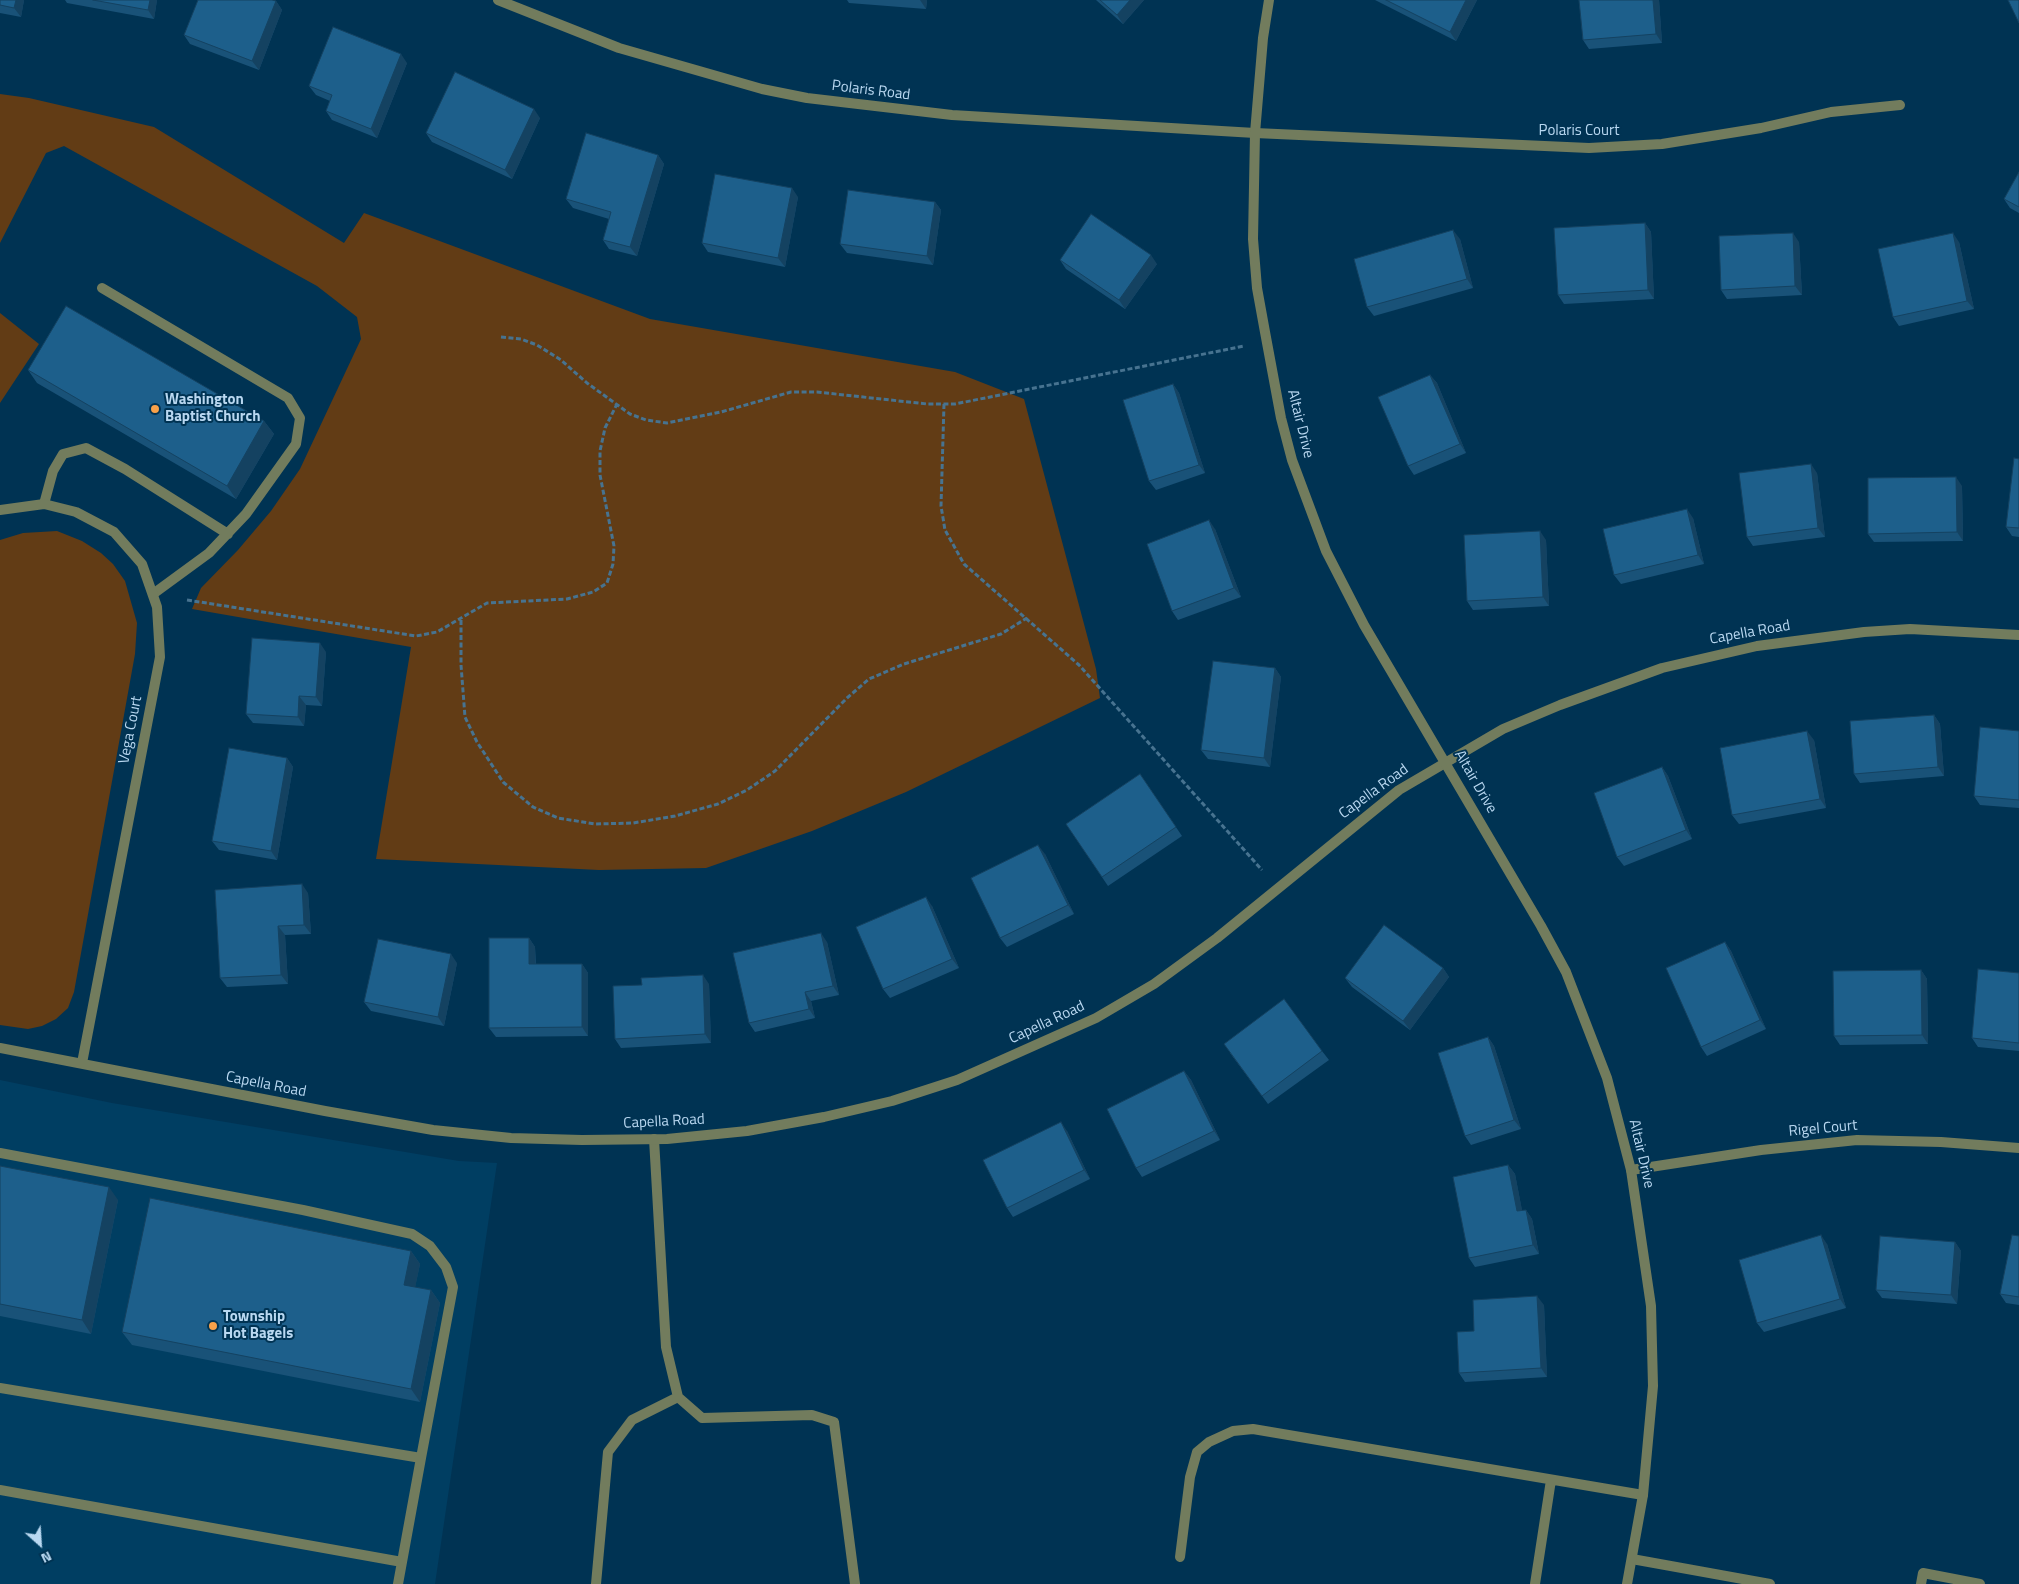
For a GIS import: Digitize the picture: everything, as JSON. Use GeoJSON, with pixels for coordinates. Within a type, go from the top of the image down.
{"type":"FeatureCollection","features":[{"type":"Feature","properties":{"kind":"street","name":"Polaris Road"},"geometry":{"type":"LineString","coordinates":[[498,0],[618,48],[728,80],[807,98],[952,115],[1255,133]]}},
{"type":"Feature","properties":{"kind":"street","name":"Altair Drive"},"geometry":{"type":"LineString","coordinates":[[1269,0],[1262,38],[1255,133],[1253,239],[1257,288],[1266,342],[1281,418],[1292,460],[1326,551],[1364,625],[1446,762],[1566,972],[1607,1078],[1631,1170],[1647,1266],[1653,1345],[1650,1436],[1627,1584]]}},
{"type":"Feature","properties":{"kind":"street","name":"Polaris Court"},"geometry":{"type":"LineString","coordinates":[[1255,133],[1589,148],[1662,144],[1761,128],[1831,112],[1900,105]]}},
{"type":"Feature","properties":{"kind":"street"},"geometry":{"type":"LineString","coordinates":[[102,288],[288,398],[300,418],[296,444],[246,514],[209,553],[153,594]]}},
{"type":"Feature","properties":{"kind":"street"},"geometry":{"type":"LineString","coordinates":[[44,504],[53,472],[63,454],[86,448],[125,469],[228,534]]}},
{"type":"Feature","properties":{"kind":"street","name":"Vega Court"},"geometry":{"type":"LineString","coordinates":[[0,510],[44,504],[76,512],[114,532],[142,564],[157,607],[160,657],[82,1063]]}},
{"type":"Feature","properties":{"kind":"street","name":"Capella Road"},"geometry":{"type":"LineString","coordinates":[[0,1048],[228,1093],[433,1130],[510,1138],[654,1139],[747,1131],[824,1117],[892,1101],[957,1080],[1096,1018],[1154,984],[1217,938],[1399,790],[1503,729],[1560,705],[1662,668],[1715,654],[1757,646],[1864,632],[1910,629],[2019,635]]}},
{"type":"Feature","properties":{"kind":"street"},"geometry":{"type":"LineString","coordinates":[[654,1139],[666,1347],[678,1397],[702,1418],[812,1415],[834,1422],[855,1584]]}},
{"type":"Feature","properties":{"kind":"street","name":"Rigel Court"},"geometry":{"type":"LineString","coordinates":[[1631,1170],[1761,1150],[1857,1140],[1941,1142],[2019,1148]]}},
{"type":"Feature","properties":{"kind":"street"},"geometry":{"type":"LineString","coordinates":[[0,1153],[303,1210],[412,1234],[430,1246],[446,1268],[453,1287],[398,1584]]}},
{"type":"Feature","properties":{"kind":"street"},"geometry":{"type":"LineString","coordinates":[[0,1388],[421,1458]]}},
{"type":"Feature","properties":{"kind":"street"},"geometry":{"type":"LineString","coordinates":[[596,1584],[608,1452],[632,1420],[678,1397]]}},
{"type":"Feature","properties":{"kind":"street"},"geometry":{"type":"LineString","coordinates":[[1180,1557],[1190,1477],[1198,1452],[1215,1438],[1233,1431],[1253,1429],[1642,1495]]}},
{"type":"Feature","properties":{"kind":"street"},"geometry":{"type":"LineString","coordinates":[[1535,1584],[1551,1480]]}},
{"type":"Feature","properties":{"kind":"street"},"geometry":{"type":"LineString","coordinates":[[0,1490],[402,1562]]}},
{"type":"Feature","properties":{"kind":"street"},"geometry":{"type":"LineString","coordinates":[[1632,1559],[1770,1584]]}},
{"type":"Feature","properties":{"kind":"street"},"geometry":{"type":"LineString","coordinates":[[1921,1584],[1923,1574],[1980,1584]]}},
{"type":"Feature","properties":{"kind":"path"},"geometry":{"type":"LineString","coordinates":[[501,337],[521,339],[537,345],[561,360],[587,383],[616,404],[646,420],[666,423],[721,412],[791,392],[817,392],[927,404],[944,404],[979,399],[1266,342]]}},
{"type":"Feature","properties":{"kind":"path"},"geometry":{"type":"LineString","coordinates":[[153,594],[416,636],[437,632],[461,620],[487,603],[567,599],[593,592],[607,583],[613,564],[614,546],[601,485],[600,451],[605,428],[616,404]]}},
{"type":"Feature","properties":{"kind":"path"},"geometry":{"type":"LineString","coordinates":[[944,404],[941,506],[944,530],[964,564],[1079,665],[1277,888]]}},
{"type":"Feature","properties":{"kind":"path"},"geometry":{"type":"LineString","coordinates":[[461,620],[461,665],[465,717],[477,742],[503,782],[533,806],[558,818],[595,824],[642,822],[675,816],[718,804],[747,790],[775,771],[847,698],[869,679],[904,664],[1001,634],[1027,618]]}},
{"type":"Feature","properties":{"kind":"shaded area"},"geometry":{"type":"Polygon","coordinates":[[[0,94],[29,98],[154,127],[344,243],[364,213],[650,319],[955,372],[1024,399],[1096,669],[1100,698],[906,792],[812,831],[706,868],[599,870],[376,859],[411,647],[192,609],[201,588],[238,550],[271,511],[300,469],[361,339],[357,317],[317,286],[64,146],[46,153],[0,243],[0,94]]]}},
{"type":"Feature","properties":{"kind":"shaded area"},"geometry":{"type":"Polygon","coordinates":[[[0,313],[39,344],[0,403],[0,313]]]}},
{"type":"Feature","properties":{"kind":"shaded area"},"geometry":{"type":"Polygon","coordinates":[[[57,531],[82,541],[101,553],[113,564],[125,581],[137,623],[135,654],[74,992],[68,1008],[56,1019],[42,1026],[28,1029],[0,1025],[0,540],[23,533],[57,531]]]}},
{"type":"Feature","properties":{"kind":"shaded area"},"geometry":{"type":"Polygon","coordinates":[[[0,1080],[112,1103],[459,1161],[497,1163],[435,1584],[0,1584],[0,1080]]]}},
{"type":"Feature","properties":{"kind":"building"},"geometry":{"type":"Polygon","coordinates":[[[0,0],[16,0],[14,8],[0,5],[0,0]]]}},
{"type":"Feature","properties":{"kind":"building"},"geometry":{"type":"Polygon","coordinates":[[[93,0],[150,0],[148,10],[93,0]]]}},
{"type":"Feature","properties":{"kind":"building"},"geometry":{"type":"Polygon","coordinates":[[[198,0],[276,1],[252,61],[184,35],[198,0]]]}},
{"type":"Feature","properties":{"kind":"building"},"geometry":{"type":"Polygon","coordinates":[[[1100,0],[1130,0],[1117,15],[1100,0]]]}},
{"type":"Feature","properties":{"kind":"building"},"geometry":{"type":"Polygon","coordinates":[[[1386,0],[1466,0],[1450,32],[1386,0]]]}},
{"type":"Feature","properties":{"kind":"building"},"geometry":{"type":"Polygon","coordinates":[[[1579,0],[1653,0],[1656,34],[1583,40],[1579,0]]]}},
{"type":"Feature","properties":{"kind":"building"},"geometry":{"type":"Polygon","coordinates":[[[2008,0],[2019,0],[2019,23],[2008,0]]]}},
{"type":"Feature","properties":{"kind":"building"},"geometry":{"type":"Polygon","coordinates":[[[333,27],[401,54],[371,129],[326,111],[332,95],[309,86],[333,27]]]}},
{"type":"Feature","properties":{"kind":"building"},"geometry":{"type":"Polygon","coordinates":[[[455,72],[534,109],[505,170],[426,133],[455,72]]]}},
{"type":"Feature","properties":{"kind":"building"},"geometry":{"type":"Polygon","coordinates":[[[586,133],[658,155],[630,247],[603,240],[611,212],[566,199],[586,133]]]}},
{"type":"Feature","properties":{"kind":"building"},"geometry":{"type":"Polygon","coordinates":[[[2019,172],[2019,207],[2004,199],[2019,172]]]}},
{"type":"Feature","properties":{"kind":"building"},"geometry":{"type":"Polygon","coordinates":[[[715,174],[792,188],[778,258],[702,243],[715,174]]]}},
{"type":"Feature","properties":{"kind":"building"},"geometry":{"type":"Polygon","coordinates":[[[848,190],[935,202],[927,256],[840,244],[848,190]]]}},
{"type":"Feature","properties":{"kind":"building"},"geometry":{"type":"Polygon","coordinates":[[[1091,214],[1151,255],[1119,300],[1060,260],[1091,214]]]}},
{"type":"Feature","properties":{"kind":"building"},"geometry":{"type":"Polygon","coordinates":[[[1645,223],[1648,290],[1558,295],[1554,228],[1645,223]]]}},
{"type":"Feature","properties":{"kind":"building"},"geometry":{"type":"Polygon","coordinates":[[[1453,230],[1467,279],[1367,307],[1354,259],[1453,230]]]}},
{"type":"Feature","properties":{"kind":"building"},"geometry":{"type":"Polygon","coordinates":[[[1793,233],[1795,286],[1721,290],[1719,236],[1793,233]]]}},
{"type":"Feature","properties":{"kind":"building"},"geometry":{"type":"Polygon","coordinates":[[[1953,233],[1967,301],[1893,317],[1878,249],[1953,233]]]}},
{"type":"Feature","properties":{"kind":"building","name":"Washington Baptist Church"},"geometry":{"type":"Polygon","coordinates":[[[66,306],[264,421],[227,486],[28,370],[66,306]]]}},
{"type":"Feature","properties":{"kind":"building"},"geometry":{"type":"Polygon","coordinates":[[[1430,375],[1460,444],[1408,466],[1378,397],[1430,375]]]}},
{"type":"Feature","properties":{"kind":"building"},"geometry":{"type":"Polygon","coordinates":[[[1173,384],[1199,465],[1149,481],[1123,400],[1173,384]]]}},
{"type":"Feature","properties":{"kind":"building"},"geometry":{"type":"Polygon","coordinates":[[[2014,458],[2019,459],[2019,528],[2006,527],[2014,458]]]}},
{"type":"Feature","properties":{"kind":"building"},"geometry":{"type":"Polygon","coordinates":[[[1811,464],[1818,528],[1747,537],[1739,473],[1811,464]]]}},
{"type":"Feature","properties":{"kind":"building"},"geometry":{"type":"Polygon","coordinates":[[[1956,477],[1957,532],[1868,534],[1868,478],[1956,477]]]}},
{"type":"Feature","properties":{"kind":"building"},"geometry":{"type":"Polygon","coordinates":[[[1687,509],[1698,555],[1614,575],[1603,529],[1687,509]]]}},
{"type":"Feature","properties":{"kind":"building"},"geometry":{"type":"Polygon","coordinates":[[[1209,520],[1234,588],[1172,611],[1147,544],[1209,520]]]}},
{"type":"Feature","properties":{"kind":"building"},"geometry":{"type":"Polygon","coordinates":[[[1540,531],[1543,597],[1467,601],[1464,535],[1540,531]]]}},
{"type":"Feature","properties":{"kind":"building"},"geometry":{"type":"Polygon","coordinates":[[[252,638],[320,643],[316,697],[299,696],[298,717],[246,714],[252,638]]]}},
{"type":"Feature","properties":{"kind":"building"},"geometry":{"type":"Polygon","coordinates":[[[1213,661],[1275,668],[1264,758],[1201,750],[1213,661]]]}},
{"type":"Feature","properties":{"kind":"building"},"geometry":{"type":"Polygon","coordinates":[[[1934,715],[1938,767],[1854,774],[1850,721],[1934,715]]]}},
{"type":"Feature","properties":{"kind":"building"},"geometry":{"type":"Polygon","coordinates":[[[1980,727],[2019,731],[2019,800],[1974,796],[1980,727]]]}},
{"type":"Feature","properties":{"kind":"building"},"geometry":{"type":"Polygon","coordinates":[[[1807,731],[1820,799],[1732,815],[1720,748],[1807,731]]]}},
{"type":"Feature","properties":{"kind":"building"},"geometry":{"type":"Polygon","coordinates":[[[229,748],[287,758],[271,851],[212,841],[229,748]]]}},
{"type":"Feature","properties":{"kind":"building"},"geometry":{"type":"Polygon","coordinates":[[[1662,767],[1686,830],[1617,857],[1594,793],[1662,767]]]}},
{"type":"Feature","properties":{"kind":"building"},"geometry":{"type":"Polygon","coordinates":[[[1140,774],[1176,827],[1102,877],[1066,824],[1140,774]]]}},
{"type":"Feature","properties":{"kind":"building"},"geometry":{"type":"Polygon","coordinates":[[[1038,845],[1068,905],[1000,938],[971,878],[1038,845]]]}},
{"type":"Feature","properties":{"kind":"building"},"geometry":{"type":"Polygon","coordinates":[[[302,884],[304,925],[278,926],[281,975],[220,978],[215,890],[302,884]]]}},
{"type":"Feature","properties":{"kind":"building"},"geometry":{"type":"Polygon","coordinates":[[[926,897],[952,959],[883,989],[856,927],[926,897]]]}},
{"type":"Feature","properties":{"kind":"building"},"geometry":{"type":"Polygon","coordinates":[[[1384,925],[1443,968],[1403,1021],[1345,978],[1384,925]]]}},
{"type":"Feature","properties":{"kind":"building"},"geometry":{"type":"Polygon","coordinates":[[[821,933],[833,986],[805,992],[809,1009],[749,1023],[733,953],[821,933]]]}},
{"type":"Feature","properties":{"kind":"building"},"geometry":{"type":"Polygon","coordinates":[[[489,938],[529,938],[529,964],[582,964],[582,1027],[489,1028],[489,938]]]}},
{"type":"Feature","properties":{"kind":"building"},"geometry":{"type":"Polygon","coordinates":[[[378,939],[451,954],[438,1017],[364,1002],[378,939]]]}},
{"type":"Feature","properties":{"kind":"building"},"geometry":{"type":"Polygon","coordinates":[[[1725,942],[1760,1020],[1701,1047],[1666,968],[1725,942]]]}},
{"type":"Feature","properties":{"kind":"building"},"geometry":{"type":"Polygon","coordinates":[[[1978,969],[2019,973],[2019,1043],[1972,1038],[1978,969]]]}},
{"type":"Feature","properties":{"kind":"building"},"geometry":{"type":"Polygon","coordinates":[[[1921,970],[1922,1035],[1834,1036],[1833,971],[1921,970]]]}},
{"type":"Feature","properties":{"kind":"building"},"geometry":{"type":"Polygon","coordinates":[[[703,975],[705,1034],[615,1039],[613,986],[642,985],[641,978],[703,975]]]}},
{"type":"Feature","properties":{"kind":"building"},"geometry":{"type":"Polygon","coordinates":[[[1284,999],[1322,1051],[1262,1096],[1224,1044],[1284,999]]]}},
{"type":"Feature","properties":{"kind":"building"},"geometry":{"type":"Polygon","coordinates":[[[1488,1037],[1514,1120],[1465,1136],[1438,1053],[1488,1037]]]}},
{"type":"Feature","properties":{"kind":"building"},"geometry":{"type":"Polygon","coordinates":[[[1184,1071],[1214,1131],[1136,1168],[1107,1109],[1184,1071]]]}},
{"type":"Feature","properties":{"kind":"building"},"geometry":{"type":"Polygon","coordinates":[[[1061,1122],[1084,1170],[1007,1208],[983,1160],[1061,1122]]]}},
{"type":"Feature","properties":{"kind":"building"},"geometry":{"type":"Polygon","coordinates":[[[1508,1165],[1517,1211],[1526,1210],[1533,1245],[1469,1258],[1453,1177],[1508,1165]]]}},
{"type":"Feature","properties":{"kind":"building"},"geometry":{"type":"Polygon","coordinates":[[[0,1166],[109,1187],[82,1320],[0,1304],[0,1166]]]}},
{"type":"Feature","properties":{"kind":"building"},"geometry":{"type":"Polygon","coordinates":[[[150,1198],[411,1251],[404,1285],[431,1290],[411,1389],[122,1332],[150,1198]]]}},
{"type":"Feature","properties":{"kind":"building"},"geometry":{"type":"Polygon","coordinates":[[[1821,1235],[1840,1299],[1757,1323],[1739,1260],[1821,1235]]]}},
{"type":"Feature","properties":{"kind":"building"},"geometry":{"type":"Polygon","coordinates":[[[2012,1235],[2019,1236],[2019,1297],[2000,1294],[2012,1235]]]}},
{"type":"Feature","properties":{"kind":"building"},"geometry":{"type":"Polygon","coordinates":[[[1880,1236],[1955,1242],[1951,1295],[1876,1290],[1880,1236]]]}},
{"type":"Feature","properties":{"kind":"building"},"geometry":{"type":"Polygon","coordinates":[[[1537,1296],[1541,1368],[1459,1373],[1457,1332],[1474,1331],[1473,1300],[1537,1296]]]}},
{"type":"Feature","properties":{"kind":"place","name":"Washington Baptist Church"},"geometry":{"type":"Point","coordinates":[155,409]}},
{"type":"Feature","properties":{"kind":"place","name":"Township Hot Bagels"},"geometry":{"type":"Point","coordinates":[213,1326]}}]}
